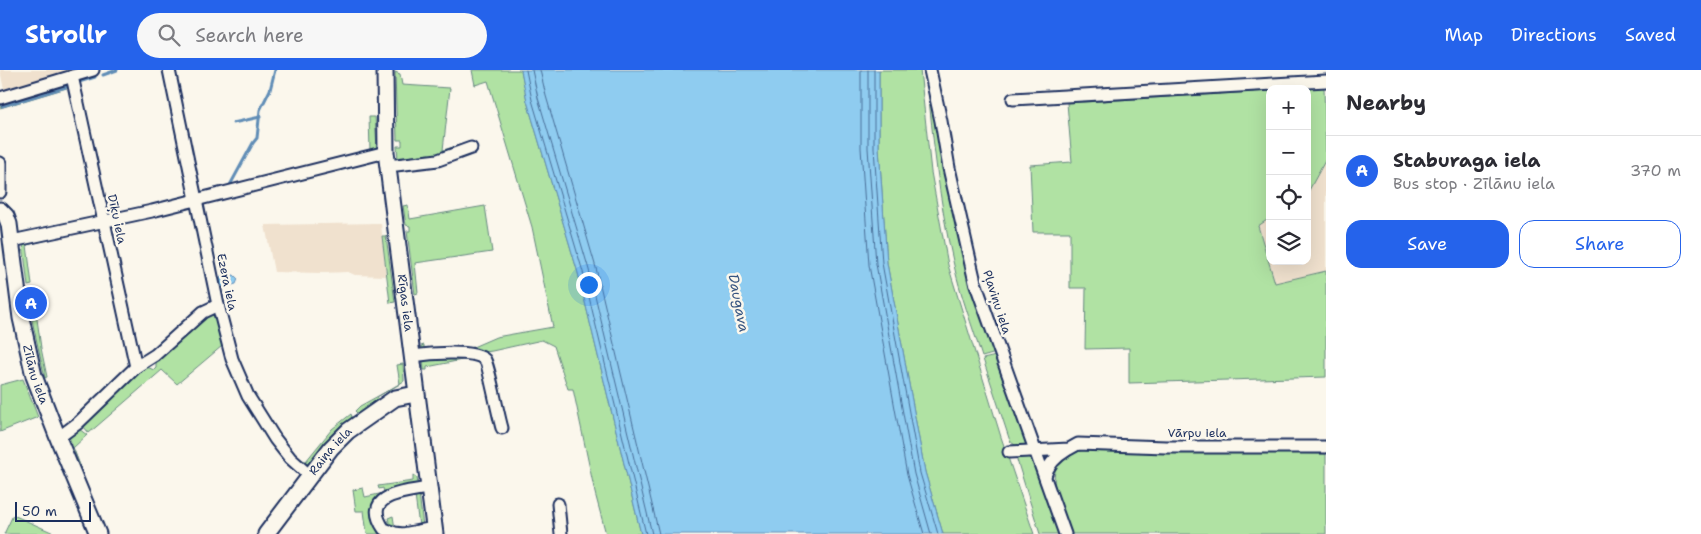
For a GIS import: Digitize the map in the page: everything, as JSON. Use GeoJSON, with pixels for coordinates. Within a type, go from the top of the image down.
{"type":"FeatureCollection","features":[{"type":"Feature","properties":{"kind":"main road","name":"Rīgas iela"},"geometry":{"type":"LineString","coordinates":[[384,70],[387,159],[434,531]]}},
{"type":"Feature","properties":{"kind":"main road","name":"Zīlānu iela"},"geometry":{"type":"LineString","coordinates":[[0,210],[6,216],[12,241],[21,318],[36,383],[98,534]]}},
{"type":"Feature","properties":{"kind":"main road","name":"Raiņa iela"},"geometry":{"type":"LineString","coordinates":[[266,534],[331,448],[348,431],[396,398],[416,394]]}},
{"type":"Feature","properties":{"kind":"street"},"geometry":{"type":"LineString","coordinates":[[0,98],[93,70]]}},
{"type":"Feature","properties":{"kind":"street","name":"Ezera iela"},"geometry":{"type":"LineString","coordinates":[[169,70],[218,306],[232,359],[248,396],[275,439],[290,458],[310,476]]}},
{"type":"Feature","properties":{"kind":"street","name":"Pļaviņu iela"},"geometry":{"type":"LineString","coordinates":[[930,70],[974,282],[1065,534]]}},
{"type":"Feature","properties":{"kind":"street","name":"Dīķu iela"},"geometry":{"type":"LineString","coordinates":[[72,76],[136,368]]}},
{"type":"Feature","properties":{"kind":"street"},"geometry":{"type":"LineString","coordinates":[[1013,99],[1326,81]]}},
{"type":"Feature","properties":{"kind":"street"},"geometry":{"type":"LineString","coordinates":[[12,241],[387,159],[438,160],[471,148]]}},
{"type":"Feature","properties":{"kind":"street"},"geometry":{"type":"LineString","coordinates":[[0,163],[0,192]]}},
{"type":"Feature","properties":{"kind":"street"},"geometry":{"type":"LineString","coordinates":[[58,438],[78,423],[136,368],[161,350],[203,312],[218,306]]}},
{"type":"Feature","properties":{"kind":"street"},"geometry":{"type":"LineString","coordinates":[[412,356],[451,353],[471,354],[480,356],[485,360],[488,364],[490,381],[502,428]]}},
{"type":"Feature","properties":{"kind":"street","name":"Vārpu iela"},"geometry":{"type":"LineString","coordinates":[[1045,476],[1046,469],[1057,456],[1078,444],[1166,447],[1326,447]]}},
{"type":"Feature","properties":{"kind":"street","name":"Vārpu iela"},"geometry":{"type":"LineString","coordinates":[[1009,452],[1069,449]]}},
{"type":"Feature","properties":{"kind":"street"},"geometry":{"type":"LineString","coordinates":[[428,488],[401,492],[383,499],[379,505],[378,517],[384,529],[395,534],[434,531]]}},
{"type":"Feature","properties":{"kind":"street"},"geometry":{"type":"LineString","coordinates":[[558,504],[562,534]]}},
{"type":"Feature","properties":{"kind":"shaded area"},"geometry":{"type":"Polygon","coordinates":[[[0,70],[72,70],[4,90],[0,70]]]}},
{"type":"Feature","properties":{"kind":"shaded area"},"geometry":{"type":"Polygon","coordinates":[[[1326,159],[1326,271],[1275,283],[1270,265],[1311,265],[1311,187],[1326,159]]]}},
{"type":"Feature","properties":{"kind":"shaded area"},"geometry":{"type":"Polygon","coordinates":[[[1266,220],[1266,252],[1258,225],[1266,220]]]}},
{"type":"Feature","properties":{"kind":"shaded area"},"geometry":{"type":"Polygon","coordinates":[[[381,223],[386,276],[355,275],[348,272],[274,272],[265,225],[381,223]]]}},
{"type":"Feature","properties":{"kind":"green space"},"geometry":{"type":"Polygon","coordinates":[[[472,70],[521,70],[527,101],[578,273],[641,534],[606,534],[595,493],[573,389],[568,389],[554,346],[542,340],[479,353],[421,350],[421,346],[424,345],[424,350],[466,350],[496,337],[553,327],[532,227],[488,81],[475,85],[472,70]]]}},
{"type":"Feature","properties":{"kind":"green space"},"geometry":{"type":"Polygon","coordinates":[[[879,70],[920,70],[931,172],[948,265],[1001,437],[1034,534],[943,534],[925,472],[887,263],[879,148],[879,70]]]}},
{"type":"Feature","properties":{"kind":"green space"},"geometry":{"type":"Polygon","coordinates":[[[395,72],[400,74],[402,85],[450,88],[443,150],[467,143],[467,146],[447,155],[398,160],[397,146],[402,146],[402,140],[397,140],[395,72]]]}},
{"type":"Feature","properties":{"kind":"green space"},"geometry":{"type":"Polygon","coordinates":[[[927,79],[996,353],[982,357],[959,285],[948,238],[937,170],[927,79]]]}},
{"type":"Feature","properties":{"kind":"green space"},"geometry":{"type":"Polygon","coordinates":[[[68,83],[70,87],[0,108],[0,103],[68,83]]]}},
{"type":"Feature","properties":{"kind":"green space"},"geometry":{"type":"Polygon","coordinates":[[[1324,87],[1326,159],[1311,187],[1311,130],[1311,88],[1324,87]]]}},
{"type":"Feature","properties":{"kind":"green space"},"geometry":{"type":"Polygon","coordinates":[[[1266,91],[1266,221],[1258,226],[1266,253],[1266,265],[1270,265],[1275,283],[1326,271],[1326,377],[1129,383],[1129,348],[1085,349],[1086,288],[1070,288],[1070,232],[1033,232],[1030,165],[1072,162],[1067,103],[1266,91]]]}},
{"type":"Feature","properties":{"kind":"green space"},"geometry":{"type":"Polygon","coordinates":[[[369,117],[375,117],[377,148],[374,150],[294,171],[370,150],[369,117]]]}},
{"type":"Feature","properties":{"kind":"green space"},"geometry":{"type":"Polygon","coordinates":[[[408,205],[410,219],[485,206],[492,252],[415,263],[418,293],[415,294],[407,231],[410,231],[410,226],[406,225],[403,206],[408,205]]]}},
{"type":"Feature","properties":{"kind":"green space"},"geometry":{"type":"Polygon","coordinates":[[[71,234],[27,245],[32,285],[28,286],[23,244],[71,234]]]}},
{"type":"Feature","properties":{"kind":"green space"},"geometry":{"type":"Polygon","coordinates":[[[382,236],[386,236],[395,302],[390,303],[382,236]]]}},
{"type":"Feature","properties":{"kind":"green space"},"geometry":{"type":"Polygon","coordinates":[[[214,315],[217,318],[223,349],[222,346],[177,384],[162,370],[89,433],[83,426],[133,375],[147,367],[154,370],[156,368],[156,360],[201,319],[214,315]]]}},
{"type":"Feature","properties":{"kind":"green space"},"geometry":{"type":"Polygon","coordinates":[[[37,319],[47,377],[45,378],[32,320],[37,319]]]}},
{"type":"Feature","properties":{"kind":"green space"},"geometry":{"type":"Polygon","coordinates":[[[454,356],[471,358],[427,367],[427,370],[424,370],[423,360],[454,356]]]}},
{"type":"Feature","properties":{"kind":"green space"},"geometry":{"type":"Polygon","coordinates":[[[996,356],[1028,447],[1016,446],[1010,441],[983,359],[996,356]]]}},
{"type":"Feature","properties":{"kind":"green space"},"geometry":{"type":"Polygon","coordinates":[[[473,358],[485,364],[499,425],[497,425],[483,365],[473,358]]]}},
{"type":"Feature","properties":{"kind":"green space"},"geometry":{"type":"Polygon","coordinates":[[[403,364],[404,381],[400,383],[397,365],[403,364]]]}},
{"type":"Feature","properties":{"kind":"green space"},"geometry":{"type":"Polygon","coordinates":[[[23,379],[38,417],[0,432],[0,385],[23,379]]]}},
{"type":"Feature","properties":{"kind":"green space"},"geometry":{"type":"Polygon","coordinates":[[[385,392],[377,397],[380,402],[362,414],[355,411],[360,406],[385,392]]]}},
{"type":"Feature","properties":{"kind":"green space"},"geometry":{"type":"Polygon","coordinates":[[[351,414],[353,420],[310,465],[303,464],[298,459],[306,461],[332,429],[351,414]]]}},
{"type":"Feature","properties":{"kind":"green space"},"geometry":{"type":"Polygon","coordinates":[[[79,429],[87,435],[73,448],[69,437],[79,429]]]}},
{"type":"Feature","properties":{"kind":"green space"},"geometry":{"type":"Polygon","coordinates":[[[1090,449],[1326,454],[1326,534],[1072,534],[1057,494],[1054,481],[1055,470],[1061,461],[1072,454],[1090,449]]]}},
{"type":"Feature","properties":{"kind":"green space"},"geometry":{"type":"Polygon","coordinates":[[[1029,454],[1035,463],[1059,534],[1040,534],[1017,460],[1019,456],[1029,454]]]}},
{"type":"Feature","properties":{"kind":"green space"},"geometry":{"type":"Polygon","coordinates":[[[413,475],[417,478],[418,484],[376,500],[373,508],[388,534],[367,534],[364,511],[356,511],[353,490],[363,488],[365,497],[384,493],[383,488],[379,489],[378,486],[413,481],[413,475]]]}},
{"type":"Feature","properties":{"kind":"green space"},"geometry":{"type":"Polygon","coordinates":[[[412,492],[419,493],[423,527],[396,530],[390,525],[388,518],[393,516],[395,529],[419,526],[415,496],[389,501],[394,497],[412,492]]]}},
{"type":"Feature","properties":{"kind":"green space"},"geometry":{"type":"Polygon","coordinates":[[[13,515],[56,534],[4,534],[13,515]]]}},
{"type":"Feature","properties":{"kind":"water","name":"Daugava"},"geometry":{"type":"Polygon","coordinates":[[[521,70],[879,70],[879,148],[887,263],[925,472],[943,534],[641,534],[578,273],[527,101],[521,70]]]}},
{"type":"Feature","properties":{"kind":"water"},"geometry":{"type":"Polygon","coordinates":[[[234,275],[238,279],[236,284],[223,287],[220,284],[221,276],[234,275]]]}},
{"type":"Feature","properties":{"kind":"waterway"},"geometry":{"type":"LineString","coordinates":[[103,75],[117,70]]}},
{"type":"Feature","properties":{"kind":"waterway"},"geometry":{"type":"LineString","coordinates":[[229,187],[257,138],[260,110],[270,90],[275,70]]}},
{"type":"Feature","properties":{"kind":"waterway"},"geometry":{"type":"LineString","coordinates":[[79,82],[95,77]]}},
{"type":"Feature","properties":{"kind":"waterway"},"geometry":{"type":"LineString","coordinates":[[2,106],[69,86]]}},
{"type":"Feature","properties":{"kind":"waterway"},"geometry":{"type":"LineString","coordinates":[[233,123],[260,117]]}},
{"type":"Feature","properties":{"kind":"place","name":"Staburaga iela"},"geometry":{"type":"Point","coordinates":[31,303]}}]}
